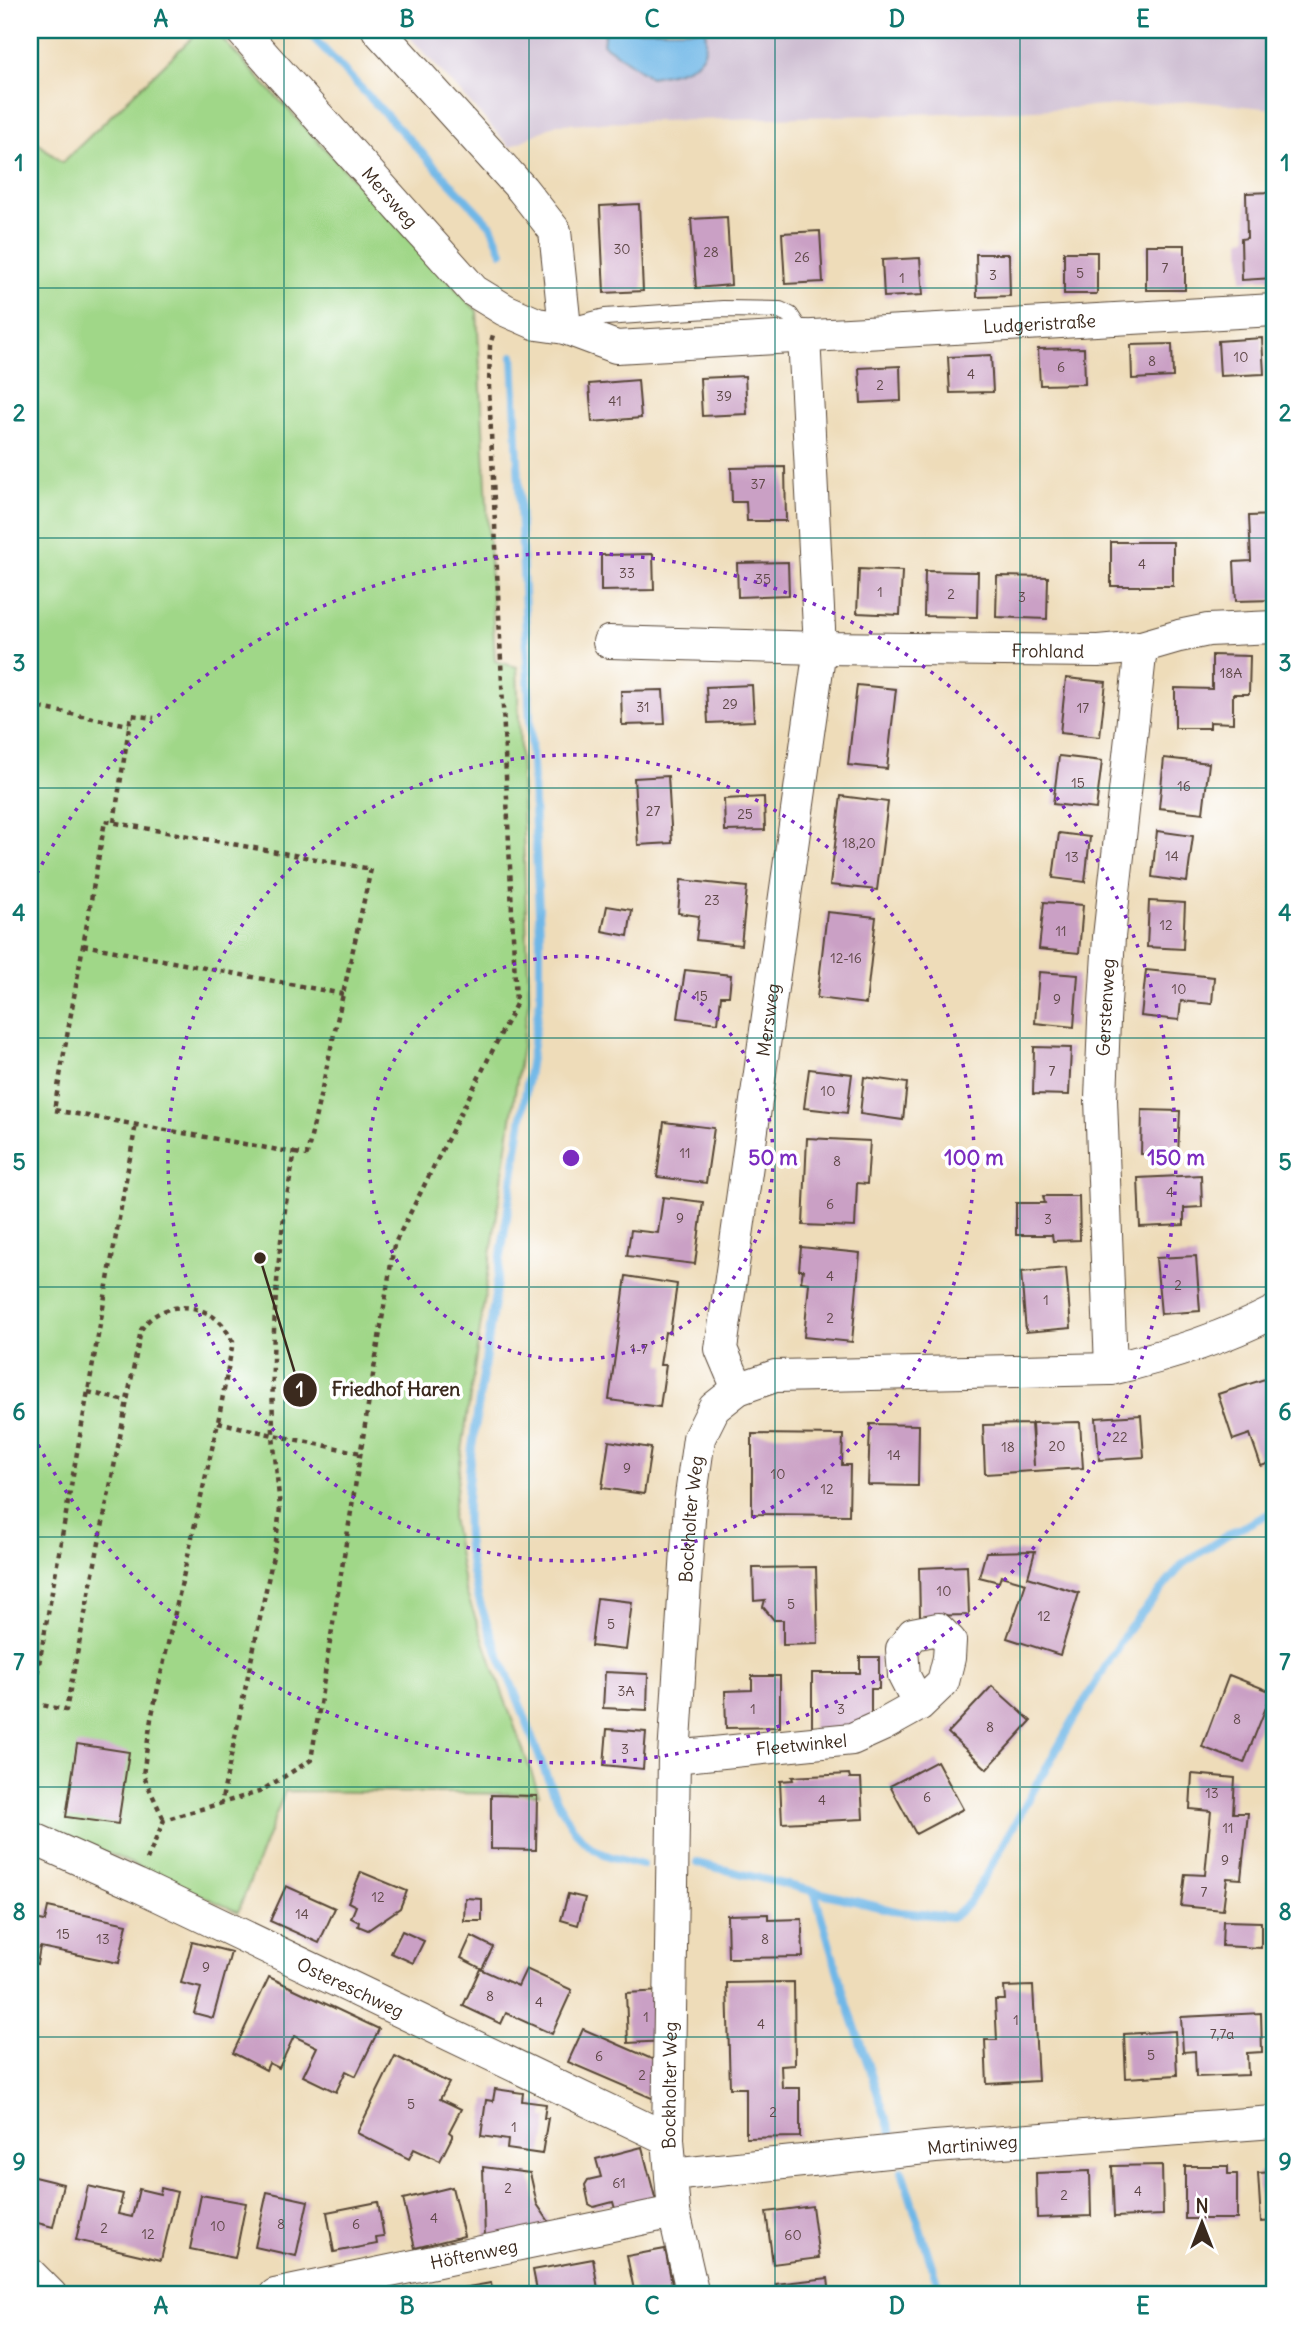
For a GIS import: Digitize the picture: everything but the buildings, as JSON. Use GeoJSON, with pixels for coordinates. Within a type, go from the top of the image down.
{"type":"FeatureCollection","features":[{"type":"Feature","properties":{"kind":"street","name":"Mersweg"},"geometry":{"type":"LineString","coordinates":[[242,30],[474,291],[501,308],[537,324],[565,328],[616,347],[804,336],[820,648],[721,1349],[738,1390]]}},
{"type":"Feature","properties":{"kind":"street"},"geometry":{"type":"LineString","coordinates":[[378,30],[522,189],[555,231],[565,328]]}},
{"type":"Feature","properties":{"kind":"street","name":"Ludgeristraße"},"geometry":{"type":"LineString","coordinates":[[804,336],[1274,310]]}},
{"type":"Feature","properties":{"kind":"street","name":"Frohland"},"geometry":{"type":"LineString","coordinates":[[820,648],[1098,652],[1141,647],[1208,630],[1274,627]]}},
{"type":"Feature","properties":{"kind":"street"},"geometry":{"type":"LineString","coordinates":[[609,642],[820,648]]}},
{"type":"Feature","properties":{"kind":"street","name":"Gerstenweg"},"geometry":{"type":"LineString","coordinates":[[1111,1369],[1101,1086],[1109,937],[1141,647]]}},
{"type":"Feature","properties":{"kind":"street","name":"Bockholter Weg"},"geometry":{"type":"LineString","coordinates":[[693,2295],[674,2212],[668,2139],[674,1757],[690,1503],[699,1438],[714,1408],[738,1390],[775,1376],[1111,1369],[1160,1358],[1248,1326],[1274,1312]]}},
{"type":"Feature","properties":{"kind":"street","name":"Fleetwinkel"},"geometry":{"type":"LineString","coordinates":[[674,1757],[852,1739],[883,1726],[919,1705]]}},
{"type":"Feature","properties":{"kind":"street","name":"Ostereschweg"},"geometry":{"type":"LineString","coordinates":[[30,1837],[137,1885],[668,2139]]}},
{"type":"Feature","properties":{"kind":"street","name":"Martiniweg"},"geometry":{"type":"LineString","coordinates":[[671,2175],[935,2147],[1274,2122]]}},
{"type":"Feature","properties":{"kind":"street","name":"Höftenweg"},"geometry":{"type":"LineString","coordinates":[[275,2295],[674,2212]]}},
{"type":"Feature","properties":{"kind":"street"},"geometry":{"type":"LineString","coordinates":[[30,2274],[51,2295]]}},
{"type":"Feature","properties":{"kind":"path"},"geometry":{"type":"LineString","coordinates":[[164,1820],[258,1792],[311,1760],[394,1245],[516,1004],[489,387],[490,345],[501,308]]}},
{"type":"Feature","properties":{"kind":"path"},"geometry":{"type":"LineString","coordinates":[[30,706],[129,724]]}},
{"type":"Feature","properties":{"kind":"path"},"geometry":{"type":"LineString","coordinates":[[114,822],[131,715],[154,718]]}},
{"type":"Feature","properties":{"kind":"path"},"geometry":{"type":"LineString","coordinates":[[106,821],[371,869],[307,1155],[54,1110],[83,945],[106,821]]}},
{"type":"Feature","properties":{"kind":"path"},"geometry":{"type":"LineString","coordinates":[[83,945],[343,994]]}},
{"type":"Feature","properties":{"kind":"path"},"geometry":{"type":"LineString","coordinates":[[30,1710],[136,1124]]}},
{"type":"Feature","properties":{"kind":"path"},"geometry":{"type":"LineString","coordinates":[[221,1804],[276,1542],[280,1508],[272,1398],[285,1200],[295,1153]]}},
{"type":"Feature","properties":{"kind":"path"},"geometry":{"type":"LineString","coordinates":[[32,1703],[66,1710],[141,1330],[148,1318],[170,1308],[195,1308],[210,1314],[223,1324],[233,1342],[218,1422],[149,1730],[143,1775],[164,1820],[137,1885]]}},
{"type":"Feature","properties":{"kind":"path"},"geometry":{"type":"LineString","coordinates":[[88,1392],[126,1401]]}},
{"type":"Feature","properties":{"kind":"path"},"geometry":{"type":"LineString","coordinates":[[218,1422],[360,1453]]}},
{"type":"Feature","properties":{"kind":"shaded area"},"geometry":{"type":"Polygon","coordinates":[[[403,30],[1274,30],[1274,109],[1194,101],[1017,111],[557,124],[510,147],[403,30]]]}},
{"type":"Feature","properties":{"kind":"green space"},"geometry":{"type":"Polygon","coordinates":[[[200,30],[214,30],[477,311],[495,661],[517,667],[529,998],[452,1518],[465,1589],[539,1794],[285,1791],[238,1912],[30,1818],[30,136],[62,163],[200,30]]]}},
{"type":"Feature","properties":{"kind":"water"},"geometry":{"type":"Polygon","coordinates":[[[605,30],[705,30],[706,43],[704,53],[691,66],[650,77],[603,44],[605,30]]]}},
{"type":"Feature","properties":{"kind":"waterway"},"geometry":{"type":"LineString","coordinates":[[306,30],[491,226],[502,252]]}},
{"type":"Feature","properties":{"kind":"waterway"},"geometry":{"type":"LineString","coordinates":[[513,356],[540,934],[540,998],[470,1461],[467,1536],[474,1580],[485,1617],[547,1777],[564,1813],[590,1846],[611,1857],[642,1865]]}},
{"type":"Feature","properties":{"kind":"waterway"},"geometry":{"type":"LineString","coordinates":[[697,1863],[900,1912],[953,1917],[969,1903],[1129,1628],[1183,1564],[1227,1535],[1274,1511]]}},
{"type":"Feature","properties":{"kind":"waterway"},"geometry":{"type":"LineString","coordinates":[[814,1891],[845,1997],[891,2133]]}},
{"type":"Feature","properties":{"kind":"waterway"},"geometry":{"type":"LineString","coordinates":[[902,2171],[941,2295]]}},
{"type":"Feature","properties":{"kind":"place","name":"Friedhof Haren"},"geometry":{"type":"Point","coordinates":[260,1258]}}]}
